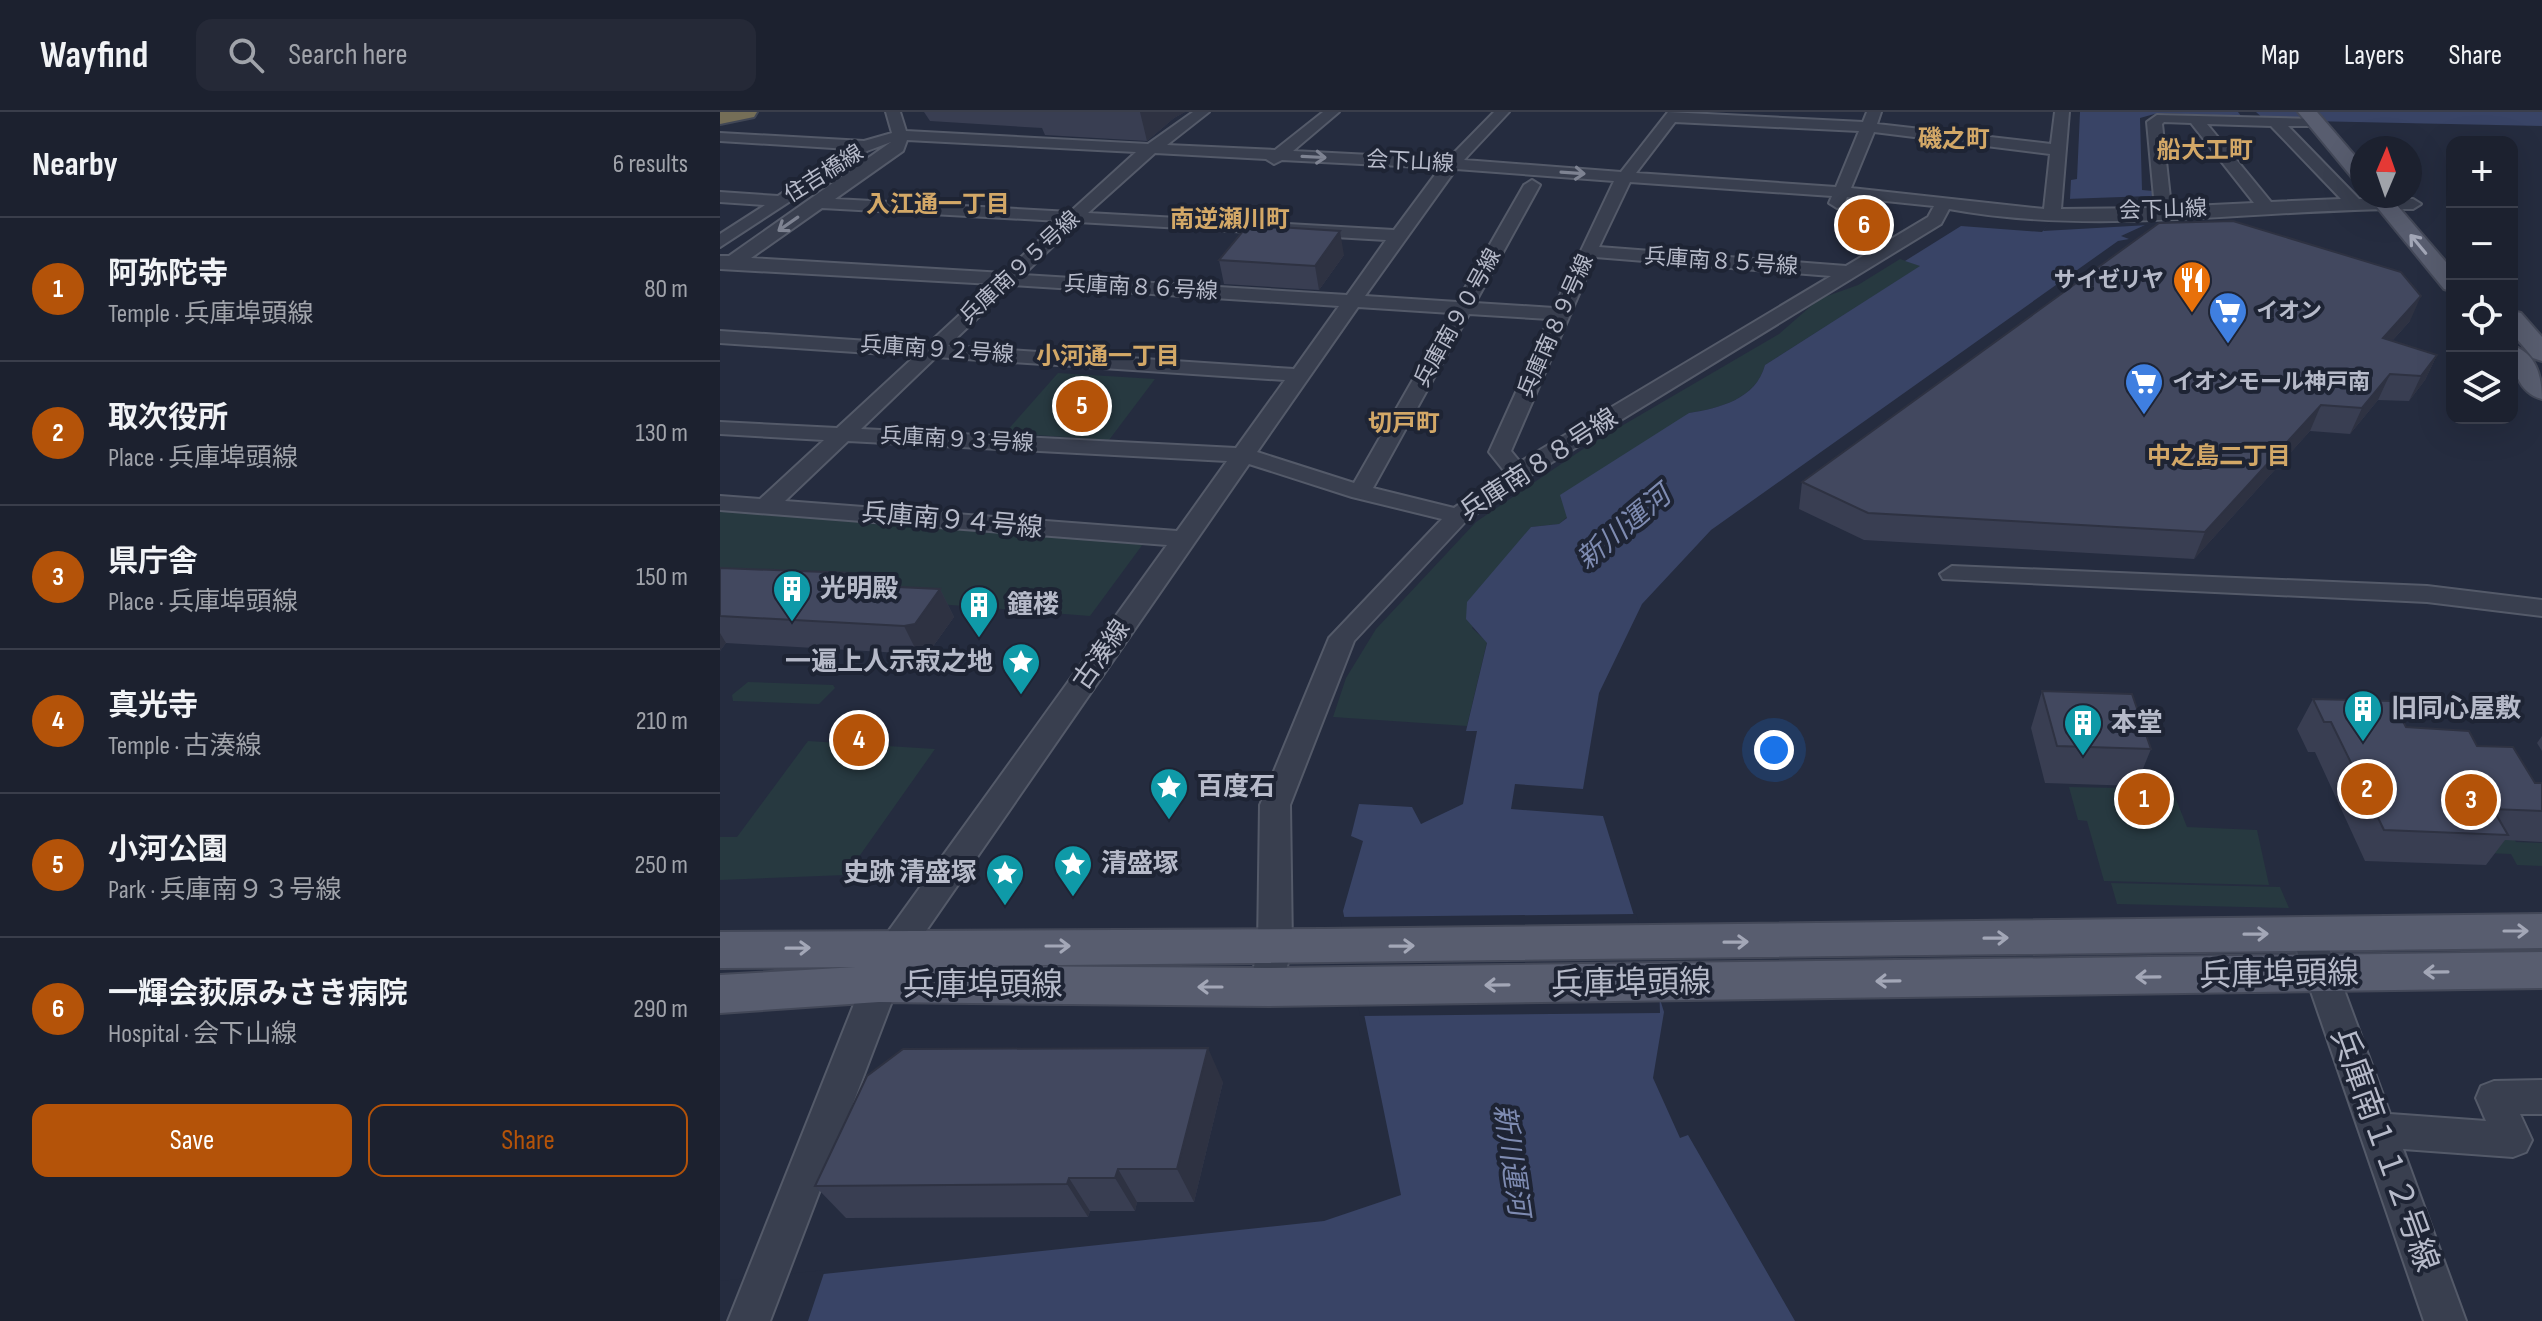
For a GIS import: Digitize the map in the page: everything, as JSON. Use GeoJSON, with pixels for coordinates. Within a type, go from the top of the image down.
{"type":"FeatureCollection","features":[{"type":"Feature","properties":{"kind":"highway"},"geometry":{"type":"LineString","coordinates":[[720,117],[746,112]]}},
{"type":"Feature","properties":{"kind":"main road"},"geometry":{"type":"LineString","coordinates":[[2322,118],[2350,138]]}},
{"type":"Feature","properties":{"kind":"main road"},"geometry":{"type":"LineString","coordinates":[[2322,118],[2350,159]]}},
{"type":"Feature","properties":{"kind":"main road"},"geometry":{"type":"LineString","coordinates":[[2400,208],[2449,280]]}},
{"type":"Feature","properties":{"kind":"main road"},"geometry":{"type":"LineString","coordinates":[[2404,208],[2446,246]]}},
{"type":"Feature","properties":{"kind":"main road"},"geometry":{"type":"LineString","coordinates":[[2518,325],[2542,353]]}},
{"type":"Feature","properties":{"kind":"main road"},"geometry":{"type":"LineString","coordinates":[[2518,361],[2542,391]]}},
{"type":"Feature","properties":{"kind":"main road","name":"兵庫埠頭線"},"geometry":{"type":"LineString","coordinates":[[1658,963],[2307,933],[2542,931]]}},
{"type":"Feature","properties":{"kind":"main road","name":"兵庫埠頭線"},"geometry":{"type":"LineString","coordinates":[[720,950],[888,965],[1320,967],[1658,963],[2321,975],[2542,970]]}},
{"type":"Feature","properties":{"kind":"main road","name":"兵庫埠頭線"},"geometry":{"type":"LineString","coordinates":[[720,994],[888,965]]}},
{"type":"Feature","properties":{"kind":"street"},"geometry":{"type":"LineString","coordinates":[[893,112],[899,142]]}},
{"type":"Feature","properties":{"kind":"street","name":"兵庫南９５号線"},"geometry":{"type":"LineString","coordinates":[[766,506],[839,434],[1010,280],[1141,154],[1202,112]]}},
{"type":"Feature","properties":{"kind":"street"},"geometry":{"type":"LineString","coordinates":[[1265,168],[1332,112]]}},
{"type":"Feature","properties":{"kind":"street","name":"古湊線"},"geometry":{"type":"LineString","coordinates":[[749,1321],[888,965],[1297,375],[1444,171],[1502,112]]}},
{"type":"Feature","properties":{"kind":"street"},"geometry":{"type":"LineString","coordinates":[[2055,212],[2062,112]]}},
{"type":"Feature","properties":{"kind":"street"},"geometry":{"type":"LineString","coordinates":[[1673,114],[1872,120],[2059,150]]}},
{"type":"Feature","properties":{"kind":"street","name":"兵庫南８９号線"},"geometry":{"type":"LineString","coordinates":[[1518,473],[1500,452],[1620,183],[1673,114]]}},
{"type":"Feature","properties":{"kind":"street"},"geometry":{"type":"LineString","coordinates":[[2156,211],[2154,122],[2162,118],[2274,121],[2322,118]]}},
{"type":"Feature","properties":{"kind":"street"},"geometry":{"type":"LineString","coordinates":[[2195,119],[2265,206]]}},
{"type":"Feature","properties":{"kind":"street"},"geometry":{"type":"LineString","coordinates":[[1838,198],[1872,120]]}},
{"type":"Feature","properties":{"kind":"street"},"geometry":{"type":"LineString","coordinates":[[2274,121],[2350,199]]}},
{"type":"Feature","properties":{"kind":"street","name":"会下山線"},"geometry":{"type":"LineString","coordinates":[[720,137],[864,146],[899,142],[1141,154],[1278,155],[1444,171],[1838,198],[1910,209],[1943,205],[2055,212],[2156,211],[2350,202]]}},
{"type":"Feature","properties":{"kind":"street","name":"住吉橋線"},"geometry":{"type":"LineString","coordinates":[[724,265],[818,203],[899,142]]}},
{"type":"Feature","properties":{"kind":"street","name":"住吉橋線"},"geometry":{"type":"LineString","coordinates":[[720,242],[864,146]]}},
{"type":"Feature","properties":{"kind":"street","name":"会下山線"},"geometry":{"type":"LineString","coordinates":[[1141,154],[1265,168],[1444,171],[1532,185],[1620,183]]}},
{"type":"Feature","properties":{"kind":"street","name":"兵庫南９０号線"},"geometry":{"type":"LineString","coordinates":[[1360,492],[1532,185]]}},
{"type":"Feature","properties":{"kind":"street"},"geometry":{"type":"LineString","coordinates":[[720,197],[782,201]]}},
{"type":"Feature","properties":{"kind":"street"},"geometry":{"type":"LineString","coordinates":[[818,203],[1398,235]]}},
{"type":"Feature","properties":{"kind":"street","name":"兵庫南８８号線"},"geometry":{"type":"LineString","coordinates":[[1271,967],[1275,805],[1342,638],[1458,516],[1518,473],[1935,220],[1943,205]]}},
{"type":"Feature","properties":{"kind":"street","name":"兵庫南８５号線"},"geometry":{"type":"LineString","coordinates":[[1589,251],[1853,272]]}},
{"type":"Feature","properties":{"kind":"street","name":"兵庫南８６号線"},"geometry":{"type":"LineString","coordinates":[[724,265],[1561,314]]}},
{"type":"Feature","properties":{"kind":"street","name":"兵庫南９２号線"},"geometry":{"type":"LineString","coordinates":[[720,337],[1297,375]]}},
{"type":"Feature","properties":{"kind":"street","name":"兵庫南９３号線"},"geometry":{"type":"LineString","coordinates":[[720,428],[1242,455],[1360,492],[1458,516]]}},
{"type":"Feature","properties":{"kind":"street","name":"兵庫南９４号線"},"geometry":{"type":"LineString","coordinates":[[720,503],[1183,539]]}},
{"type":"Feature","properties":{"kind":"street"},"geometry":{"type":"LineString","coordinates":[[1952,574],[2427,594],[2542,608]]}},
{"type":"Feature","properties":{"kind":"street","name":"兵庫南１１２号線"},"geometry":{"type":"LineString","coordinates":[[2307,933],[2445,1321]]}},
{"type":"Feature","properties":{"kind":"street"},"geometry":{"type":"LineString","coordinates":[[2377,1130],[2513,1140],[2494,1098],[2542,1097]]}},
{"type":"Feature","properties":{"kind":"shaded area"},"geometry":{"type":"Polygon","coordinates":[[[1900,259],[1921,266],[1765,365],[1754,386],[1745,394],[1724,405],[1689,413],[1559,524],[1531,527],[1472,628],[1487,642],[1467,726],[1333,717],[1346,678],[1376,629],[1476,522],[1589,445],[1779,334],[1819,299],[1858,285],[1900,259]]]}},
{"type":"Feature","properties":{"kind":"shaded area"},"geometry":{"type":"Polygon","coordinates":[[[1058,373],[1155,379],[1109,440],[1005,433],[1058,373]]]}},
{"type":"Feature","properties":{"kind":"shaded area"},"geometry":{"type":"Polygon","coordinates":[[[720,509],[1143,544],[1090,616],[720,587],[720,509]]]}},
{"type":"Feature","properties":{"kind":"shaded area"},"geometry":{"type":"Polygon","coordinates":[[[748,682],[833,685],[835,688],[819,704],[733,701],[732,695],[748,682]]]}},
{"type":"Feature","properties":{"kind":"shaded area"},"geometry":{"type":"Polygon","coordinates":[[[808,741],[935,749],[846,875],[720,880],[720,837],[737,837],[808,741]]]}},
{"type":"Feature","properties":{"kind":"shaded area"},"geometry":{"type":"Polygon","coordinates":[[[2069,787],[2172,789],[2187,827],[2257,830],[2269,885],[2104,881],[2087,821],[2078,820],[2069,787]]]}},
{"type":"Feature","properties":{"kind":"shaded area"},"geometry":{"type":"Polygon","coordinates":[[[2509,831],[2516,842],[2542,843],[2542,866],[2517,865],[2511,854],[2483,853],[2509,831]]]}},
{"type":"Feature","properties":{"kind":"shaded area"},"geometry":{"type":"Polygon","coordinates":[[[2111,883],[2280,887],[2289,908],[2117,904],[2111,883]]]}},
{"type":"Feature","properties":{"kind":"water","name":"新川運河"},"geometry":{"type":"Polygon","coordinates":[[[2080,112],[2238,112],[2241,116],[2158,113],[2140,118],[2142,190],[2153,191],[2145,225],[2121,236],[2129,239],[2118,241],[1711,530],[1642,604],[1599,693],[1583,789],[1515,784],[1511,809],[1603,816],[1664,1012],[1653,1078],[1680,1138],[1688,1135],[1795,1321],[720,1321],[720,1285],[1324,1221],[1401,1195],[1343,911],[1363,841],[1351,836],[1359,804],[1412,807],[1421,824],[1463,804],[1477,731],[1466,731],[1487,643],[1466,619],[1467,602],[1531,527],[1559,524],[1567,518],[1560,495],[1689,413],[1724,405],[1745,394],[1754,386],[1765,365],[1920,266],[1905,261],[1961,226],[2042,232],[2070,199],[2071,180],[2077,179],[2080,112]]]}},
{"type":"Feature","properties":{"kind":"water"},"geometry":{"type":"Polygon","coordinates":[[[2256,112],[2542,112],[2542,126],[2265,120],[2256,112]]]}},
{"type":"Feature","properties":{"kind":"pier"},"geometry":{"type":"Polygon","coordinates":[[[2150,196],[2149,225],[2043,231],[2066,199],[2150,196]]]}},
{"type":"Feature","properties":{"kind":"pier"},"geometry":{"type":"Polygon","coordinates":[[[1636,914],[1659,983],[1660,1013],[1360,1016],[1340,917],[1636,914]]]}},
{"type":"Feature","properties":{"kind":"pier"},"geometry":{"type":"Polygon","coordinates":[[[825,1270],[808,1321],[720,1321],[720,1281],[825,1270]]]}},
{"type":"Feature","properties":{"kind":"building","name":"イオンモール神戸南"},"geometry":{"type":"Polygon","coordinates":[[[2233,221],[2401,272],[2421,296],[2383,338],[2437,355],[2421,376],[2390,374],[2362,408],[2321,405],[2205,532],[1868,513],[1802,482],[2159,223],[2233,221]]]}},
{"type":"Feature","properties":{"kind":"building"},"geometry":{"type":"Polygon","coordinates":[[[1248,225],[1340,231],[1315,266],[1219,260],[1248,225]]]}},
{"type":"Feature","properties":{"kind":"building"},"geometry":{"type":"Polygon","coordinates":[[[720,568],[850,573],[843,581],[860,582],[857,585],[940,589],[915,624],[904,626],[720,616],[720,568]]]}},
{"type":"Feature","properties":{"kind":"building"},"geometry":{"type":"Polygon","coordinates":[[[2042,691],[2132,694],[2151,749],[2057,746],[2042,691]]]}},
{"type":"Feature","properties":{"kind":"building"},"geometry":{"type":"Polygon","coordinates":[[[2313,699],[2392,701],[2406,727],[2469,731],[2477,746],[2513,747],[2535,783],[2542,783],[2542,811],[2493,809],[2508,835],[2384,830],[2331,722],[2324,722],[2313,699]]]}},
{"type":"Feature","properties":{"kind":"building"},"geometry":{"type":"Polygon","coordinates":[[[1208,1048],[1177,1169],[1118,1169],[1115,1178],[1069,1178],[1067,1184],[815,1186],[867,1076],[903,1049],[1208,1048]]]}},
{"type":"Feature","properties":{"kind":"place","name":"一輝会荻原みさき病院"},"geometry":{"type":"Point","coordinates":[1864,225]}},
{"type":"Feature","properties":{"kind":"place","name":"サイゼリヤ"},"geometry":{"type":"Point","coordinates":[2192,314]}},
{"type":"Feature","properties":{"kind":"place","name":"イオン"},"geometry":{"type":"Point","coordinates":[2228,345]}},
{"type":"Feature","properties":{"kind":"place","name":"小河公園"},"geometry":{"type":"Point","coordinates":[1082,406]}},
{"type":"Feature","properties":{"kind":"place","name":"イオンモール神戸南"},"geometry":{"type":"Point","coordinates":[2144,416]}},
{"type":"Feature","properties":{"kind":"place","name":"光明殿"},"geometry":{"type":"Point","coordinates":[792,623]}},
{"type":"Feature","properties":{"kind":"place","name":"鐘楼"},"geometry":{"type":"Point","coordinates":[979,639]}},
{"type":"Feature","properties":{"kind":"place","name":"一遍上人示寂之地"},"geometry":{"type":"Point","coordinates":[1021,696]}},
{"type":"Feature","properties":{"kind":"place","name":"真光寺"},"geometry":{"type":"Point","coordinates":[859,740]}},
{"type":"Feature","properties":{"kind":"place","name":"旧同心屋敷"},"geometry":{"type":"Point","coordinates":[2363,743]}},
{"type":"Feature","properties":{"kind":"place","name":"本堂"},"geometry":{"type":"Point","coordinates":[2083,757]}},
{"type":"Feature","properties":{"kind":"place","name":"取次役所"},"geometry":{"type":"Point","coordinates":[2367,789]}},
{"type":"Feature","properties":{"kind":"place","name":"阿弥陀寺"},"geometry":{"type":"Point","coordinates":[2144,799]}},
{"type":"Feature","properties":{"kind":"place","name":"県庁舎"},"geometry":{"type":"Point","coordinates":[2471,800]}},
{"type":"Feature","properties":{"kind":"place","name":"百度石"},"geometry":{"type":"Point","coordinates":[1169,821]}},
{"type":"Feature","properties":{"kind":"place","name":"清盛塚"},"geometry":{"type":"Point","coordinates":[1073,898]}},
{"type":"Feature","properties":{"kind":"place","name":"史跡 清盛塚"},"geometry":{"type":"Point","coordinates":[1005,907]}},
{"type":"Feature","properties":{"kind":"district","name":"磯之町"},"geometry":{"type":"Point","coordinates":[1954,139]}},
{"type":"Feature","properties":{"kind":"district","name":"船大工町"},"geometry":{"type":"Point","coordinates":[2205,150]}},
{"type":"Feature","properties":{"kind":"district","name":"入江通一丁目"},"geometry":{"type":"Point","coordinates":[938,204]}},
{"type":"Feature","properties":{"kind":"district","name":"南逆瀬川町"},"geometry":{"type":"Point","coordinates":[1230,219]}},
{"type":"Feature","properties":{"kind":"district","name":"小河通一丁目"},"geometry":{"type":"Point","coordinates":[1108,356]}},
{"type":"Feature","properties":{"kind":"district","name":"切戸町"},"geometry":{"type":"Point","coordinates":[1404,423]}},
{"type":"Feature","properties":{"kind":"district","name":"中之島二丁目"},"geometry":{"type":"Point","coordinates":[2219,456]}}]}
